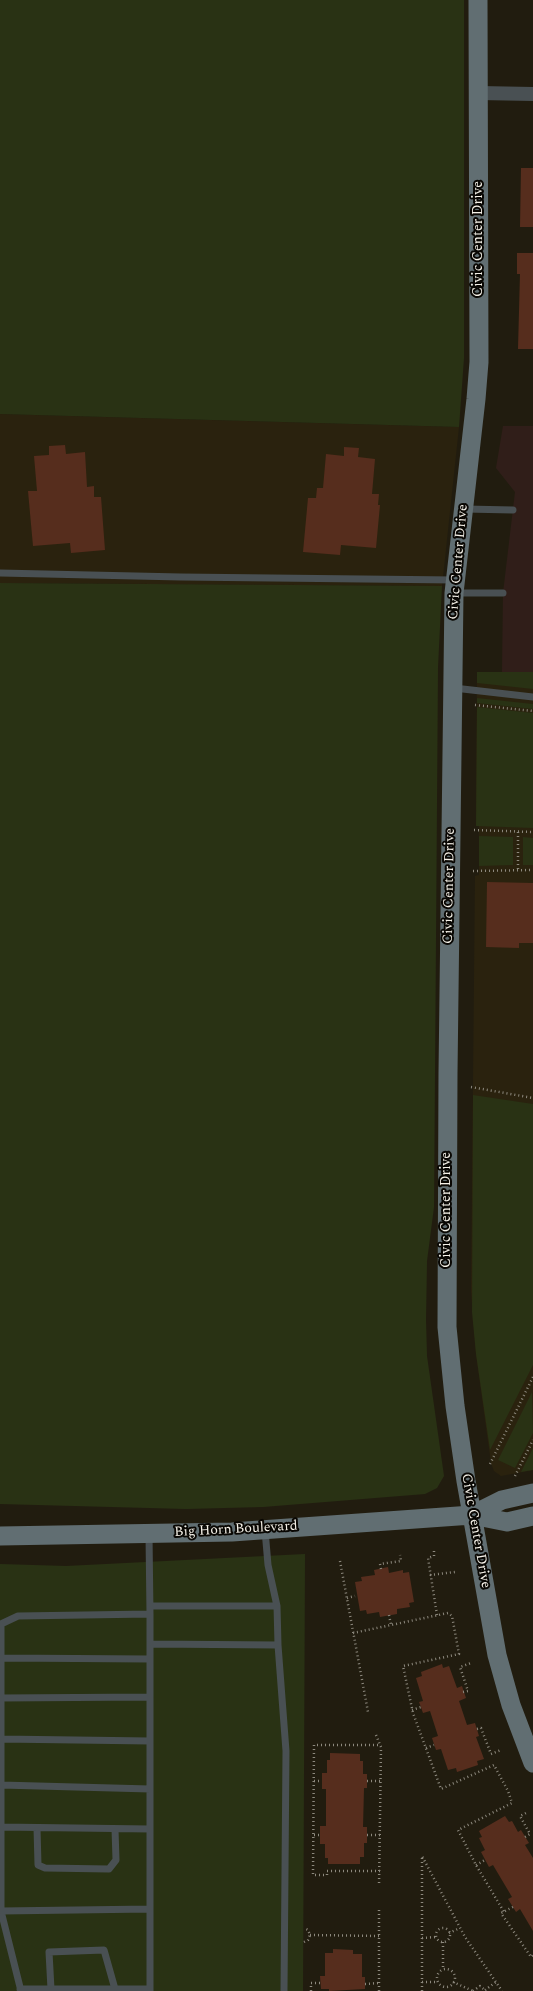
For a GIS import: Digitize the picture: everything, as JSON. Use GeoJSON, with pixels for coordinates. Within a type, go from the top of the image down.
{"type":"FeatureCollection","features":[{"type":"Feature","properties":{"kind":"street","name":"Civic Center Drive"},"geometry":{"type":"LineString","coordinates":[[478,0],[478,362],[476,399],[462,510],[455,587],[452,687],[447,1327],[455,1406],[497,1655],[511,1705],[533,1763]]}},
{"type":"Feature","properties":{"kind":"street"},"geometry":{"type":"LineString","coordinates":[[479,94],[533,94]]}},
{"type":"Feature","properties":{"kind":"street","name":"Big Horn Boulevard"},"geometry":{"type":"LineString","coordinates":[[472,1514],[502,1500],[533,1493]]}},
{"type":"Feature","properties":{"kind":"street","name":"Big Horn Boulevard"},"geometry":{"type":"LineString","coordinates":[[0,1536],[149,1534],[265,1530],[472,1514],[507,1522],[533,1516]]}},
{"type":"Feature","properties":{"kind":"lane"},"geometry":{"type":"LineString","coordinates":[[462,510],[513,510]]}},
{"type":"Feature","properties":{"kind":"lane"},"geometry":{"type":"LineString","coordinates":[[0,573],[455,587],[503,593]]}},
{"type":"Feature","properties":{"kind":"lane"},"geometry":{"type":"LineString","coordinates":[[452,687],[533,696]]}},
{"type":"Feature","properties":{"kind":"lane"},"geometry":{"type":"LineString","coordinates":[[265,1530],[268,1565],[277,1606],[278,1645],[286,1751],[284,1991]]}},
{"type":"Feature","properties":{"kind":"lane"},"geometry":{"type":"LineString","coordinates":[[149,1534],[150,1606],[150,1614],[150,1990],[20,1990],[1,1911],[1,1624],[18,1616],[150,1614]]}},
{"type":"Feature","properties":{"kind":"lane"},"geometry":{"type":"LineString","coordinates":[[150,1606],[277,1606]]}},
{"type":"Feature","properties":{"kind":"lane"},"geometry":{"type":"LineString","coordinates":[[150,1644],[278,1645]]}},
{"type":"Feature","properties":{"kind":"lane"},"geometry":{"type":"LineString","coordinates":[[1,1658],[150,1659]]}},
{"type":"Feature","properties":{"kind":"lane"},"geometry":{"type":"LineString","coordinates":[[1,1698],[150,1697]]}},
{"type":"Feature","properties":{"kind":"lane"},"geometry":{"type":"LineString","coordinates":[[1,1739],[150,1741]]}},
{"type":"Feature","properties":{"kind":"lane"},"geometry":{"type":"LineString","coordinates":[[1,1785],[150,1789]]}},
{"type":"Feature","properties":{"kind":"lane"},"geometry":{"type":"LineString","coordinates":[[1,1827],[150,1829]]}},
{"type":"Feature","properties":{"kind":"lane"},"geometry":{"type":"LineString","coordinates":[[37,1828],[38,1865],[45,1868],[109,1869],[116,1860],[115,1829]]}},
{"type":"Feature","properties":{"kind":"lane"},"geometry":{"type":"LineString","coordinates":[[1,1911],[150,1909]]}},
{"type":"Feature","properties":{"kind":"lane"},"geometry":{"type":"LineString","coordinates":[[51,1989],[49,1952],[104,1950],[115,1989]]}},
{"type":"Feature","properties":{"kind":"path"},"geometry":{"type":"LineString","coordinates":[[475,705],[533,711]]}},
{"type":"Feature","properties":{"kind":"path"},"geometry":{"type":"LineString","coordinates":[[474,830],[533,832]]}},
{"type":"Feature","properties":{"kind":"path"},"geometry":{"type":"LineString","coordinates":[[518,832],[518,870]]}},
{"type":"Feature","properties":{"kind":"path"},"geometry":{"type":"LineString","coordinates":[[474,871],[533,870]]}},
{"type":"Feature","properties":{"kind":"path"},"geometry":{"type":"LineString","coordinates":[[471,1087],[533,1098]]}},
{"type":"Feature","properties":{"kind":"path"},"geometry":{"type":"LineString","coordinates":[[490,1464],[533,1378]]}},
{"type":"Feature","properties":{"kind":"path"},"geometry":{"type":"LineString","coordinates":[[529,1387],[533,1389]]}},
{"type":"Feature","properties":{"kind":"path"},"geometry":{"type":"LineString","coordinates":[[515,1476],[533,1440]]}},
{"type":"Feature","properties":{"kind":"path"},"geometry":{"type":"LineString","coordinates":[[434,1551],[434,1556],[428,1558],[437,1615]]}},
{"type":"Feature","properties":{"kind":"path"},"geometry":{"type":"LineString","coordinates":[[381,1569],[380,1564],[401,1561],[400,1555]]}},
{"type":"Feature","properties":{"kind":"path"},"geometry":{"type":"LineString","coordinates":[[340,1561],[368,1712]]}},
{"type":"Feature","properties":{"kind":"path"},"geometry":{"type":"LineString","coordinates":[[430,1575],[455,1572]]}},
{"type":"Feature","properties":{"kind":"path"},"geometry":{"type":"LineString","coordinates":[[347,1598],[355,1596]]}},
{"type":"Feature","properties":{"kind":"path"},"geometry":{"type":"LineString","coordinates":[[353,1633],[448,1613],[452,1616],[459,1654],[403,1666],[412,1710],[441,1789],[494,1765],[508,1792],[512,1803],[458,1830],[476,1865],[504,1912]]}},
{"type":"Feature","properties":{"kind":"path"},"geometry":{"type":"LineString","coordinates":[[389,1615],[391,1625]]}},
{"type":"Feature","properties":{"kind":"path"},"geometry":{"type":"LineString","coordinates":[[464,1692],[468,1690],[460,1667],[471,1663]]}},
{"type":"Feature","properties":{"kind":"path"},"geometry":{"type":"LineString","coordinates":[[412,1710],[421,1707]]}},
{"type":"Feature","properties":{"kind":"path"},"geometry":{"type":"LineString","coordinates":[[477,1729],[481,1728],[491,1754],[501,1750]]}},
{"type":"Feature","properties":{"kind":"path"},"geometry":{"type":"LineString","coordinates":[[376,1735],[380,1745],[379,1886]]}},
{"type":"Feature","properties":{"kind":"path"},"geometry":{"type":"LineString","coordinates":[[380,1745],[314,1745],[314,1875],[327,1875],[327,1871],[380,1871]]}},
{"type":"Feature","properties":{"kind":"path"},"geometry":{"type":"LineString","coordinates":[[426,1748],[434,1745]]}},
{"type":"Feature","properties":{"kind":"path"},"geometry":{"type":"LineString","coordinates":[[314,1781],[322,1781]]}},
{"type":"Feature","properties":{"kind":"path"},"geometry":{"type":"LineString","coordinates":[[367,1781],[380,1781]]}},
{"type":"Feature","properties":{"kind":"path"},"geometry":{"type":"LineString","coordinates":[[525,1837],[530,1834],[520,1816],[528,1812]]}},
{"type":"Feature","properties":{"kind":"path"},"geometry":{"type":"LineString","coordinates":[[314,1835],[320,1835]]}},
{"type":"Feature","properties":{"kind":"path"},"geometry":{"type":"LineString","coordinates":[[367,1835],[380,1835]]}},
{"type":"Feature","properties":{"kind":"path"},"geometry":{"type":"LineString","coordinates":[[422,1991],[422,1856],[460,1928],[502,1991]]}},
{"type":"Feature","properties":{"kind":"path"},"geometry":{"type":"LineString","coordinates":[[476,1865],[485,1860]]}},
{"type":"Feature","properties":{"kind":"path"},"geometry":{"type":"LineString","coordinates":[[513,1907],[501,1914],[531,1957],[533,1955]]}},
{"type":"Feature","properties":{"kind":"path"},"geometry":{"type":"LineString","coordinates":[[379,1908],[379,1991]]}},
{"type":"Feature","properties":{"kind":"path"},"geometry":{"type":"LineString","coordinates":[[304,1928],[308,1930],[310,1935]]}},
{"type":"Feature","properties":{"kind":"path"},"geometry":{"type":"LineString","coordinates":[[436,1938],[436,1932],[440,1928],[447,1929],[449,1933],[448,1940],[443,1942]]}},
{"type":"Feature","properties":{"kind":"path"},"geometry":{"type":"LineString","coordinates":[[449,1933],[460,1928]]}},
{"type":"Feature","properties":{"kind":"path"},"geometry":{"type":"LineString","coordinates":[[310,1935],[379,1936]]}},
{"type":"Feature","properties":{"kind":"path"},"geometry":{"type":"LineString","coordinates":[[304,1942],[308,1940],[310,1935]]}},
{"type":"Feature","properties":{"kind":"path"},"geometry":{"type":"LineString","coordinates":[[422,1938],[436,1938],[443,1942]]}},
{"type":"Feature","properties":{"kind":"path"},"geometry":{"type":"LineString","coordinates":[[443,1942],[443,1970]]}},
{"type":"Feature","properties":{"kind":"path"},"geometry":{"type":"LineString","coordinates":[[438,1982],[438,1973],[443,1970],[448,1970],[453,1974],[454,1982]]}},
{"type":"Feature","properties":{"kind":"path"},"geometry":{"type":"LineString","coordinates":[[422,1982],[438,1982],[443,1986],[449,1986],[454,1982]]}},
{"type":"Feature","properties":{"kind":"path"},"geometry":{"type":"LineString","coordinates":[[454,1982],[473,1991],[478,1987],[486,1990],[496,1982]]}},
{"type":"Feature","properties":{"kind":"path"},"geometry":{"type":"LineString","coordinates":[[311,1991],[311,1983],[321,1983]]}},
{"type":"Feature","properties":{"kind":"path"},"geometry":{"type":"LineString","coordinates":[[365,1984],[379,1984]]}},
{"type":"Feature","properties":{"kind":"path"},"geometry":{"type":"LineString","coordinates":[[443,1986],[443,1991]]}},
{"type":"Feature","properties":{"kind":"shaded area"},"geometry":{"type":"Polygon","coordinates":[[[0,414],[459,427],[442,586],[0,583],[0,414]]]}},
{"type":"Feature","properties":{"kind":"shaded area"},"geometry":{"type":"Polygon","coordinates":[[[503,426],[533,426],[533,672],[502,672],[503,593],[515,492],[496,468],[503,426]]]}},
{"type":"Feature","properties":{"kind":"shaded area"},"geometry":{"type":"Polygon","coordinates":[[[477,672],[533,672],[533,1470],[501,1476],[494,1471],[491,1463],[476,1354],[471,1291],[475,876],[479,875],[479,826],[476,826],[477,672]]]}},
{"type":"Feature","properties":{"kind":"green space"},"geometry":{"type":"Polygon","coordinates":[[[0,0],[464,0],[464,358],[459,427],[0,414],[0,0]]]}},
{"type":"Feature","properties":{"kind":"green space"},"geometry":{"type":"Polygon","coordinates":[[[0,583],[442,586],[438,667],[434,1207],[427,1261],[426,1320],[427,1356],[444,1476],[437,1488],[425,1494],[263,1507],[186,1509],[0,1504],[0,583]]]}},
{"type":"Feature","properties":{"kind":"green space"},"geometry":{"type":"Polygon","coordinates":[[[477,672],[533,672],[533,689],[477,683],[477,672]]]}},
{"type":"Feature","properties":{"kind":"green space"},"geometry":{"type":"Polygon","coordinates":[[[477,698],[533,704],[533,709],[477,703],[477,698]]]}},
{"type":"Feature","properties":{"kind":"green space"},"geometry":{"type":"Polygon","coordinates":[[[477,707],[533,713],[533,828],[476,826],[477,707]]]}},
{"type":"Feature","properties":{"kind":"green space"},"geometry":{"type":"Polygon","coordinates":[[[479,836],[513,837],[513,865],[479,866],[479,836]]]}},
{"type":"Feature","properties":{"kind":"green space"},"geometry":{"type":"Polygon","coordinates":[[[523,837],[533,838],[533,865],[523,865],[523,837]]]}},
{"type":"Feature","properties":{"kind":"green space"},"geometry":{"type":"Polygon","coordinates":[[[473,1095],[533,1104],[533,1365],[490,1450],[476,1354],[472,1312],[473,1095]]]}},
{"type":"Feature","properties":{"kind":"green space"},"geometry":{"type":"Polygon","coordinates":[[[532,1392],[533,1433],[515,1468],[498,1460],[532,1392]]]}},
{"type":"Feature","properties":{"kind":"green space"},"geometry":{"type":"Polygon","coordinates":[[[533,1448],[533,1470],[521,1472],[533,1448]]]}},
{"type":"Feature","properties":{"kind":"green space"},"geometry":{"type":"Polygon","coordinates":[[[305,1554],[303,1991],[0,1991],[0,1564],[66,1566],[305,1554]]]}},
{"type":"Feature","properties":{"kind":"building"},"geometry":{"type":"Polygon","coordinates":[[[521,168],[533,168],[533,227],[520,227],[521,168]]]}},
{"type":"Feature","properties":{"kind":"building"},"geometry":{"type":"Polygon","coordinates":[[[517,253],[533,253],[533,349],[518,349],[520,274],[517,274],[517,253]]]}},
{"type":"Feature","properties":{"kind":"building"},"geometry":{"type":"Polygon","coordinates":[[[65,445],[66,454],[85,452],[87,487],[94,486],[94,497],[101,497],[105,550],[71,553],[70,543],[33,546],[28,491],[37,491],[34,456],[49,455],[49,446],[65,445]]]}},
{"type":"Feature","properties":{"kind":"building"},"geometry":{"type":"Polygon","coordinates":[[[344,447],[359,448],[358,457],[375,459],[372,494],[379,494],[378,505],[380,505],[376,548],[341,545],[340,555],[303,552],[308,498],[316,498],[317,488],[323,488],[326,454],[344,456],[344,447]]]}},
{"type":"Feature","properties":{"kind":"building"},"geometry":{"type":"Polygon","coordinates":[[[487,882],[533,883],[533,943],[519,943],[519,948],[486,947],[487,882]]]}},
{"type":"Feature","properties":{"kind":"building"},"geometry":{"type":"Polygon","coordinates":[[[388,1567],[389,1573],[403,1570],[403,1573],[409,1572],[414,1602],[409,1603],[410,1607],[397,1609],[397,1614],[380,1617],[379,1612],[367,1614],[366,1610],[360,1611],[355,1582],[362,1581],[361,1577],[375,1575],[374,1570],[388,1567]]]}},
{"type":"Feature","properties":{"kind":"building"},"geometry":{"type":"Polygon","coordinates":[[[442,1664],[443,1668],[449,1666],[457,1688],[462,1686],[466,1698],[459,1701],[467,1725],[475,1723],[479,1736],[476,1737],[484,1759],[477,1761],[478,1765],[457,1772],[456,1768],[448,1770],[441,1749],[436,1750],[432,1738],[438,1736],[430,1711],[423,1713],[419,1702],[423,1701],[416,1678],[422,1676],[421,1672],[442,1664]]]}},
{"type":"Feature","properties":{"kind":"building"},"geometry":{"type":"Polygon","coordinates":[[[330,1753],[360,1754],[360,1761],[363,1761],[363,1774],[367,1774],[367,1788],[364,1788],[363,1827],[367,1827],[367,1843],[364,1843],[364,1857],[360,1857],[360,1864],[328,1864],[328,1858],[325,1858],[325,1844],[320,1844],[320,1826],[326,1826],[326,1789],[322,1789],[322,1773],[327,1773],[327,1760],[330,1760],[330,1753]]]}},
{"type":"Feature","properties":{"kind":"building"},"geometry":{"type":"Polygon","coordinates":[[[505,1816],[509,1822],[512,1821],[518,1832],[521,1830],[529,1843],[525,1845],[533,1858],[533,1931],[520,1909],[516,1912],[508,1899],[512,1897],[493,1865],[489,1867],[481,1852],[485,1850],[479,1838],[482,1837],[479,1831],[505,1816]]]}},
{"type":"Feature","properties":{"kind":"building"},"geometry":{"type":"Polygon","coordinates":[[[333,1949],[353,1950],[353,1954],[362,1954],[362,1977],[365,1977],[365,1989],[329,1991],[329,1989],[321,1989],[320,1976],[325,1976],[325,1953],[333,1953],[333,1949]]]}}]}
